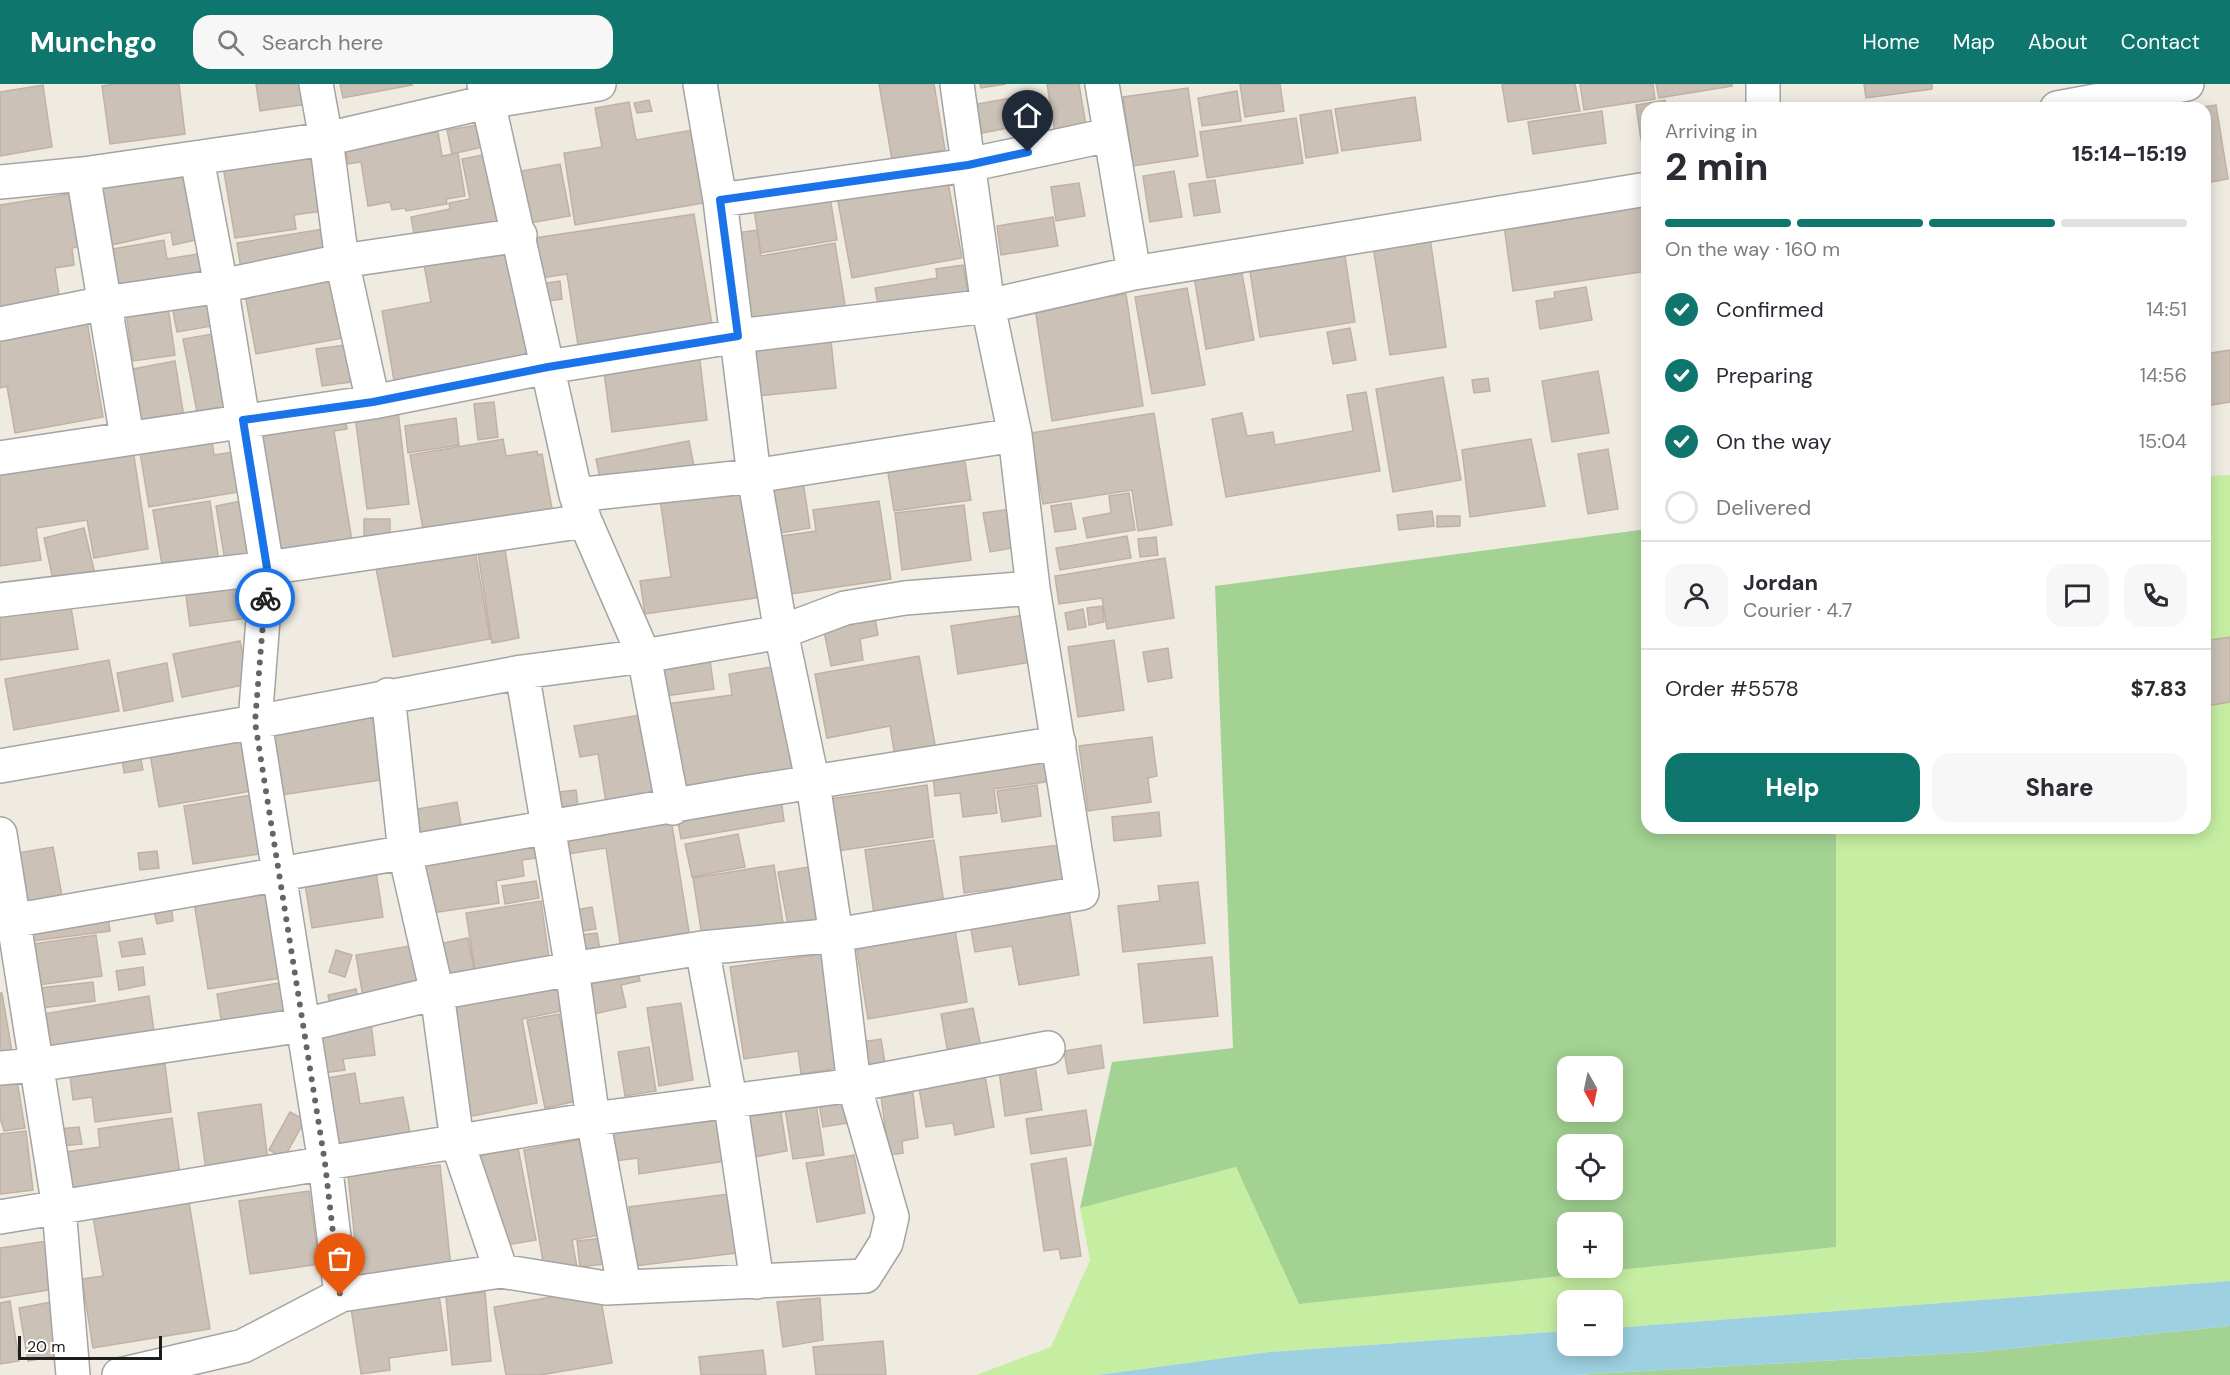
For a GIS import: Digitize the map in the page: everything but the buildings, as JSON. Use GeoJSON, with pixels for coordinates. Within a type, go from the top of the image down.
{"type":"FeatureCollection","features":[{"type":"Feature","properties":{"kind":"street"},"geometry":{"type":"LineString","coordinates":[[316,84],[326,139],[342,261],[373,402]]}},
{"type":"Feature","properties":{"kind":"street"},"geometry":{"type":"LineString","coordinates":[[0,182],[197,159],[326,139],[485,93],[599,84]]}},
{"type":"Feature","properties":{"kind":"street"},"geometry":{"type":"LineString","coordinates":[[119,1375],[243,1346],[340,1295],[501,1271],[606,1288],[865,1276],[886,1243],[892,1216],[854,1085],[836,935],[813,784],[780,632],[754,476],[720,200],[700,84]]}},
{"type":"Feature","properties":{"kind":"street"},"geometry":{"type":"LineString","coordinates":[[0,1068],[35,1065],[304,1025],[437,993],[572,969],[702,948],[836,935],[1082,893],[1033,588],[1015,435],[988,306],[957,84]]}},
{"type":"Feature","properties":{"kind":"street"},"geometry":{"type":"LineString","coordinates":[[1102,84],[1134,273]]}},
{"type":"Feature","properties":{"kind":"street"},"geometry":{"type":"LineString","coordinates":[[1763,84],[1763,102]]}},
{"type":"Feature","properties":{"kind":"street"},"geometry":{"type":"LineString","coordinates":[[2076,102],[2114,90],[2187,84]]}},
{"type":"Feature","properties":{"kind":"street"},"geometry":{"type":"LineString","coordinates":[[485,93],[520,235],[580,508],[644,656],[673,807]]}},
{"type":"Feature","properties":{"kind":"street"},"geometry":{"type":"LineString","coordinates":[[720,200],[968,165],[1109,135]]}},
{"type":"Feature","properties":{"kind":"street"},"geometry":{"type":"LineString","coordinates":[[197,159],[221,286],[267,568],[255,722],[325,1163],[340,1295]]}},
{"type":"Feature","properties":{"kind":"street"},"geometry":{"type":"LineString","coordinates":[[83,174],[127,437]]}},
{"type":"Feature","properties":{"kind":"street"},"geometry":{"type":"LineString","coordinates":[[0,458],[127,437],[373,402],[548,367],[738,336],[988,306],[1134,273],[1641,190]]}},
{"type":"Feature","properties":{"kind":"street"},"geometry":{"type":"LineString","coordinates":[[0,324],[105,303],[221,286],[342,261],[520,235]]}},
{"type":"Feature","properties":{"kind":"street"},"geometry":{"type":"LineString","coordinates":[[0,600],[267,568],[754,476],[1015,435]]}},
{"type":"Feature","properties":{"kind":"street"},"geometry":{"type":"LineString","coordinates":[[0,766],[255,722],[388,695],[522,672],[644,656],[780,632],[845,608],[905,598],[1033,588]]}},
{"type":"Feature","properties":{"kind":"street"},"geometry":{"type":"LineString","coordinates":[[522,672],[572,969],[593,1119],[624,1286]]}},
{"type":"Feature","properties":{"kind":"street"},"geometry":{"type":"LineString","coordinates":[[388,695],[405,853],[437,993],[457,1141],[501,1271]]}},
{"type":"Feature","properties":{"kind":"street"},"geometry":{"type":"LineString","coordinates":[[6,922],[744,793],[813,784],[1059,743]]}},
{"type":"Feature","properties":{"kind":"street"},"geometry":{"type":"LineString","coordinates":[[0,834],[6,922],[35,1065],[59,1208],[73,1375]]}},
{"type":"Feature","properties":{"kind":"street"},"geometry":{"type":"LineString","coordinates":[[702,948],[730,1099],[757,1282]]}},
{"type":"Feature","properties":{"kind":"street"},"geometry":{"type":"LineString","coordinates":[[0,1217],[593,1119],[730,1099],[854,1085],[1048,1048]]}},
{"type":"Feature","properties":{"kind":"green space"},"geometry":{"type":"Polygon","coordinates":[[[2230,475],[2230,1281],[1623,1327],[1623,1290],[1557,1290],[1557,1332],[1269,1352],[1098,1375],[976,1375],[1051,1347],[1090,1260],[1080,1208],[1236,1167],[1299,1304],[1557,1277],[1623,1278],[1623,1270],[1836,1247],[1836,834],[2211,834],[2211,476],[2230,475]]]}},
{"type":"Feature","properties":{"kind":"green space"},"geometry":{"type":"Polygon","coordinates":[[[1641,530],[1641,834],[1836,834],[1836,1247],[1623,1270],[1623,1212],[1557,1212],[1557,1277],[1299,1304],[1236,1167],[1080,1208],[1112,1062],[1233,1048],[1215,586],[1641,530]]]}},
{"type":"Feature","properties":{"kind":"green space"},"geometry":{"type":"Polygon","coordinates":[[[2230,1326],[2230,1375],[1575,1375],[1977,1352],[2230,1326]]]}},
{"type":"Feature","properties":{"kind":"water"},"geometry":{"type":"Polygon","coordinates":[[[2230,1281],[2230,1326],[1977,1352],[1575,1375],[1098,1375],[1269,1352],[1557,1332],[1557,1356],[1623,1356],[1623,1327],[2230,1281]]]}},
{"type":"Feature","properties":{"kind":"way so far"},"geometry":{"type":"LineString","coordinates":[[265,598],[255,722],[325,1163],[340,1295]]}},
{"type":"Feature","properties":{"kind":"route"},"geometry":{"type":"LineString","coordinates":[[265,598],[267,568],[243,420],[373,402],[548,367],[738,336],[720,200],[968,165],[1028,152]]}}]}
